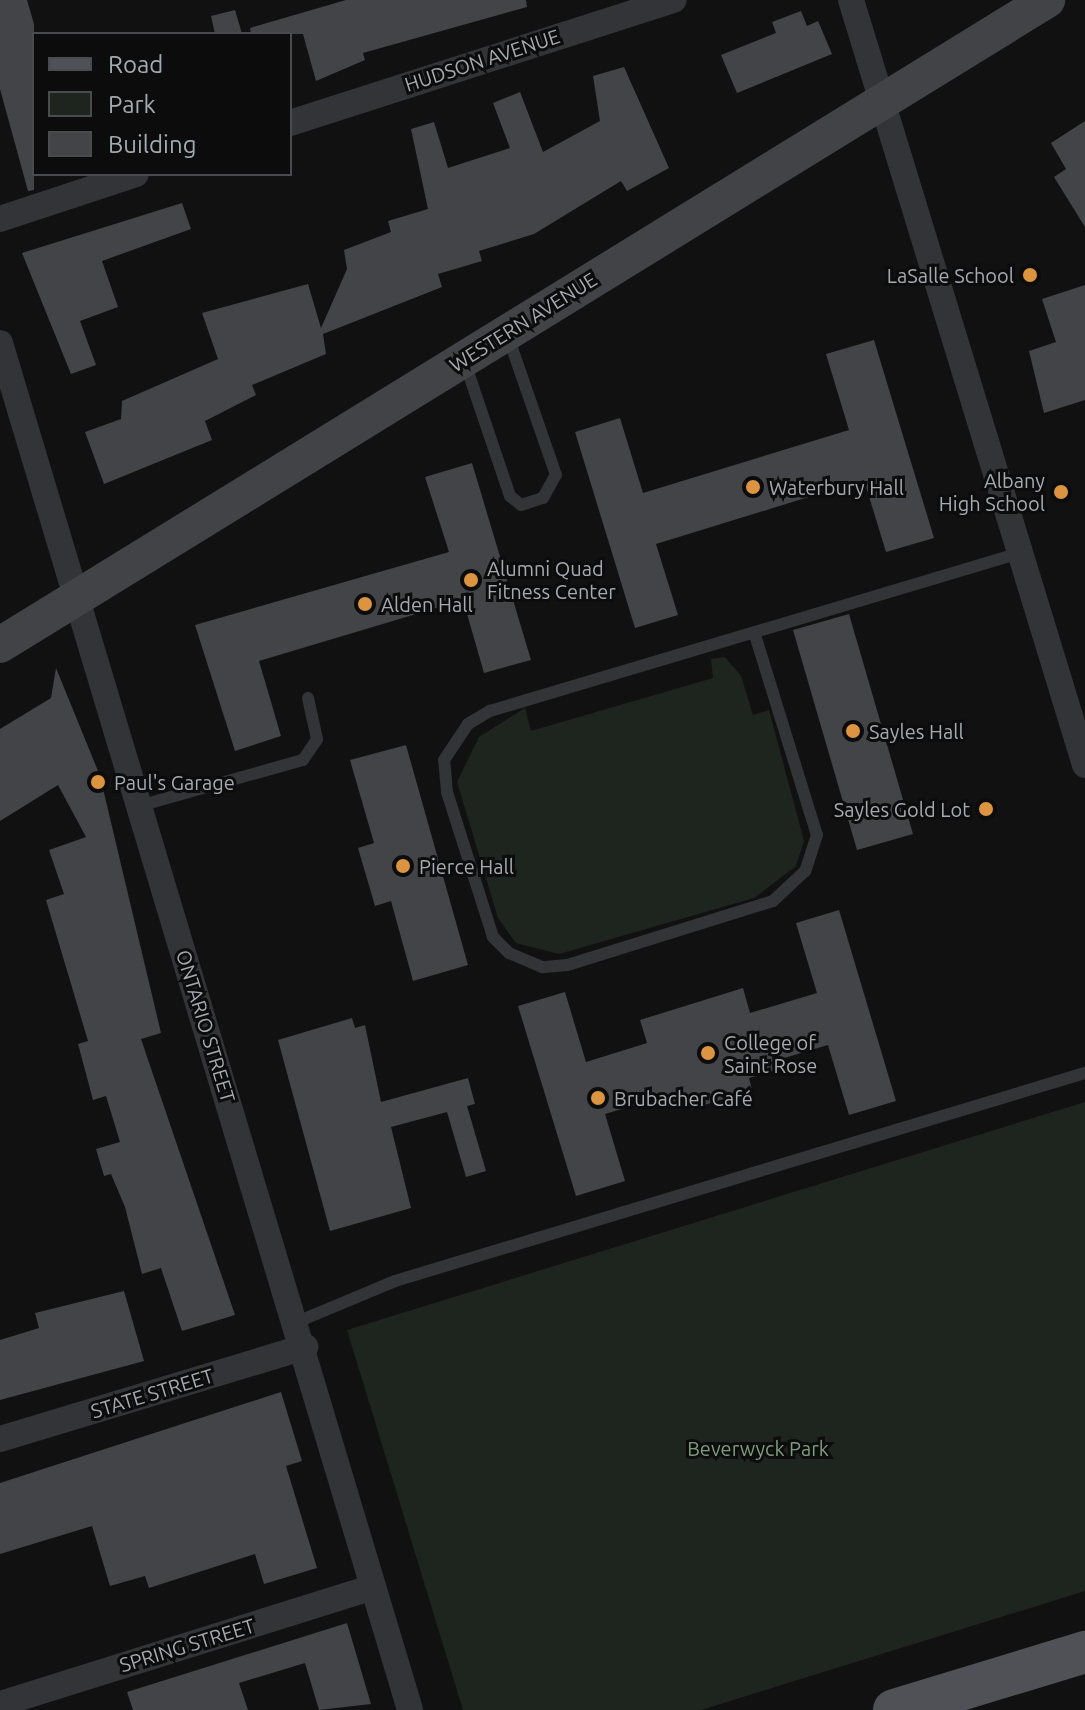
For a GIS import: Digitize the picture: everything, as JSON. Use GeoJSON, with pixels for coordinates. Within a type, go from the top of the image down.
{"type":"FeatureCollection","features":[{"type":"Feature","properties":{"kind":"main road"},"geometry":{"type":"LineString","coordinates":[[894,1710],[1085,1652]]}},
{"type":"Feature","properties":{"kind":"street","name":"HUDSON AVENUE"},"geometry":{"type":"LineString","coordinates":[[292,122],[674,0]]}},
{"type":"Feature","properties":{"kind":"street"},"geometry":{"type":"LineString","coordinates":[[851,0],[880,102],[1023,552],[1085,765]]}},
{"type":"Feature","properties":{"kind":"street","name":"WESTERN AVENUE"},"geometry":{"type":"LineString","coordinates":[[0,645],[1047,0]]}},
{"type":"Feature","properties":{"kind":"street"},"geometry":{"type":"LineString","coordinates":[[0,219],[130,176]]}},
{"type":"Feature","properties":{"kind":"street","name":"ONTARIO STREET"},"geometry":{"type":"LineString","coordinates":[[0,343],[75,599],[305,1347],[410,1710]]}},
{"type":"Feature","properties":{"kind":"street","name":"STATE STREET"},"geometry":{"type":"LineString","coordinates":[[0,1439],[305,1347]]}},
{"type":"Feature","properties":{"kind":"street","name":"SPRING STREET"},"geometry":{"type":"LineString","coordinates":[[0,1704],[373,1587]]}},
{"type":"Feature","properties":{"kind":"lane"},"geometry":{"type":"LineString","coordinates":[[464,359],[510,496],[521,505],[543,498],[556,475],[506,333]]}},
{"type":"Feature","properties":{"kind":"lane"},"geometry":{"type":"LineString","coordinates":[[755,635],[817,835],[805,871],[773,901],[567,965],[542,967],[509,953],[493,937],[447,792],[444,760],[457,737],[490,711],[755,635],[1023,552]]}},
{"type":"Feature","properties":{"kind":"lane"},"geometry":{"type":"LineString","coordinates":[[139,806],[303,760],[317,739],[308,698]]}},
{"type":"Feature","properties":{"kind":"lane"},"geometry":{"type":"LineString","coordinates":[[297,1322],[395,1281],[1085,1073]]}},
{"type":"Feature","properties":{"kind":"green space"},"geometry":{"type":"Polygon","coordinates":[[[725,657],[741,676],[753,715],[769,710],[804,841],[796,866],[754,898],[559,954],[516,943],[498,918],[457,782],[479,737],[525,708],[531,731],[713,678],[711,659],[725,657]]]}},
{"type":"Feature","properties":{"kind":"green space","name":"Beverwyck Park"},"geometry":{"type":"Polygon","coordinates":[[[1085,1102],[1085,1591],[701,1710],[463,1710],[347,1330],[1085,1102]]]}},
{"type":"Feature","properties":{"kind":"building"},"geometry":{"type":"Polygon","coordinates":[[[0,0],[27,0],[34,24],[34,190],[28,191],[0,89],[0,0]]]}},
{"type":"Feature","properties":{"kind":"building"},"geometry":{"type":"Polygon","coordinates":[[[346,0],[526,0],[527,7],[363,53],[365,60],[316,81],[303,34],[251,32],[250,28],[346,0]]]}},
{"type":"Feature","properties":{"kind":"building"},"geometry":{"type":"Polygon","coordinates":[[[235,10],[241,32],[215,32],[211,16],[235,10]]]}},
{"type":"Feature","properties":{"kind":"building"},"geometry":{"type":"Polygon","coordinates":[[[801,11],[807,26],[818,21],[832,54],[737,93],[721,55],[776,33],[772,22],[801,11]]]}},
{"type":"Feature","properties":{"kind":"building"},"geometry":{"type":"Polygon","coordinates":[[[624,67],[669,168],[627,191],[621,181],[534,234],[479,251],[482,261],[438,274],[442,287],[323,334],[326,354],[252,385],[256,395],[205,421],[212,440],[104,484],[85,432],[121,419],[122,401],[218,359],[202,313],[308,284],[321,328],[347,269],[344,250],[391,232],[388,221],[428,209],[411,129],[434,122],[448,168],[510,148],[493,103],[520,92],[543,152],[600,121],[593,76],[624,67]]]}},
{"type":"Feature","properties":{"kind":"building"},"geometry":{"type":"Polygon","coordinates":[[[1085,121],[1085,227],[1054,177],[1066,169],[1051,143],[1085,121]]]}},
{"type":"Feature","properties":{"kind":"building"},"geometry":{"type":"Polygon","coordinates":[[[182,203],[191,229],[102,261],[118,307],[80,321],[96,365],[71,374],[22,253],[182,203]]]}},
{"type":"Feature","properties":{"kind":"building"},"geometry":{"type":"Polygon","coordinates":[[[1085,285],[1085,400],[1044,413],[1029,351],[1056,342],[1042,299],[1085,285]]]}},
{"type":"Feature","properties":{"kind":"building","name":"Waterbury Hall"},"geometry":{"type":"Polygon","coordinates":[[[874,340],[934,538],[886,552],[864,480],[656,544],[678,615],[635,628],[575,432],[620,418],[643,493],[849,430],[826,354],[874,340]]]}},
{"type":"Feature","properties":{"kind":"building","name":"Alden Hall"},"geometry":{"type":"Polygon","coordinates":[[[472,463],[531,660],[484,673],[463,600],[259,661],[281,736],[235,751],[195,625],[449,552],[425,477],[472,463]]]}},
{"type":"Feature","properties":{"kind":"building","name":"Sayles Hall"},"geometry":{"type":"Polygon","coordinates":[[[849,614],[913,834],[857,850],[793,630],[849,614]]]}},
{"type":"Feature","properties":{"kind":"building"},"geometry":{"type":"Polygon","coordinates":[[[56,668],[100,776],[161,1033],[141,1039],[235,1315],[182,1331],[161,1268],[142,1274],[125,1207],[111,1174],[104,1176],[96,1149],[120,1142],[106,1096],[93,1100],[78,1044],[88,1041],[46,900],[64,894],[49,850],[86,837],[58,785],[0,821],[0,729],[51,698],[56,668]]]}},
{"type":"Feature","properties":{"kind":"building","name":"Pierce Hall"},"geometry":{"type":"Polygon","coordinates":[[[406,745],[468,965],[413,981],[391,901],[375,906],[358,848],[374,843],[350,760],[406,745]]]}},
{"type":"Feature","properties":{"kind":"building","name":"College of Saint Rose"},"geometry":{"type":"Polygon","coordinates":[[[839,910],[896,1101],[849,1115],[828,1045],[771,1062],[774,1071],[749,1078],[752,1090],[692,1109],[689,1097],[664,1105],[661,1097],[605,1114],[625,1181],[576,1196],[518,1006],[565,992],[586,1062],[647,1043],[640,1020],[743,988],[750,1013],[817,993],[796,923],[839,910]]]}},
{"type":"Feature","properties":{"kind":"building"},"geometry":{"type":"Polygon","coordinates":[[[352,1018],[355,1028],[365,1025],[381,1102],[468,1078],[475,1104],[467,1106],[486,1171],[466,1177],[447,1112],[391,1127],[411,1208],[330,1231],[278,1040],[352,1018]]]}},
{"type":"Feature","properties":{"kind":"building"},"geometry":{"type":"Polygon","coordinates":[[[124,1291],[144,1361],[0,1400],[0,1340],[39,1328],[35,1313],[124,1291]]]}},
{"type":"Feature","properties":{"kind":"building"},"geometry":{"type":"Polygon","coordinates":[[[281,1392],[302,1461],[286,1466],[317,1568],[264,1584],[255,1554],[149,1588],[145,1576],[110,1586],[92,1526],[0,1554],[0,1483],[281,1392]]]}},
{"type":"Feature","properties":{"kind":"building"},"geometry":{"type":"Polygon","coordinates":[[[347,1623],[371,1704],[319,1710],[305,1663],[239,1683],[248,1710],[133,1710],[127,1692],[347,1623]]]}},
{"type":"Feature","properties":{"kind":"place","name":"LaSalle School"},"geometry":{"type":"Point","coordinates":[1030,275]}},
{"type":"Feature","properties":{"kind":"place","name":"Waterbury Hall"},"geometry":{"type":"Point","coordinates":[753,487]}},
{"type":"Feature","properties":{"kind":"place","name":"Albany High School"},"geometry":{"type":"Point","coordinates":[1061,492]}},
{"type":"Feature","properties":{"kind":"place","name":"Alumni Quad Fitness Center"},"geometry":{"type":"Point","coordinates":[471,580]}},
{"type":"Feature","properties":{"kind":"place","name":"Alden Hall"},"geometry":{"type":"Point","coordinates":[365,604]}},
{"type":"Feature","properties":{"kind":"place","name":"Sayles Hall"},"geometry":{"type":"Point","coordinates":[853,731]}},
{"type":"Feature","properties":{"kind":"place","name":"Paul's Garage"},"geometry":{"type":"Point","coordinates":[98,782]}},
{"type":"Feature","properties":{"kind":"place","name":"Sayles Gold Lot"},"geometry":{"type":"Point","coordinates":[986,809]}},
{"type":"Feature","properties":{"kind":"place","name":"Pierce Hall"},"geometry":{"type":"Point","coordinates":[403,866]}},
{"type":"Feature","properties":{"kind":"place","name":"College of Saint Rose"},"geometry":{"type":"Point","coordinates":[708,1053]}},
{"type":"Feature","properties":{"kind":"place","name":"Brubacher Café"},"geometry":{"type":"Point","coordinates":[598,1098]}}]}
